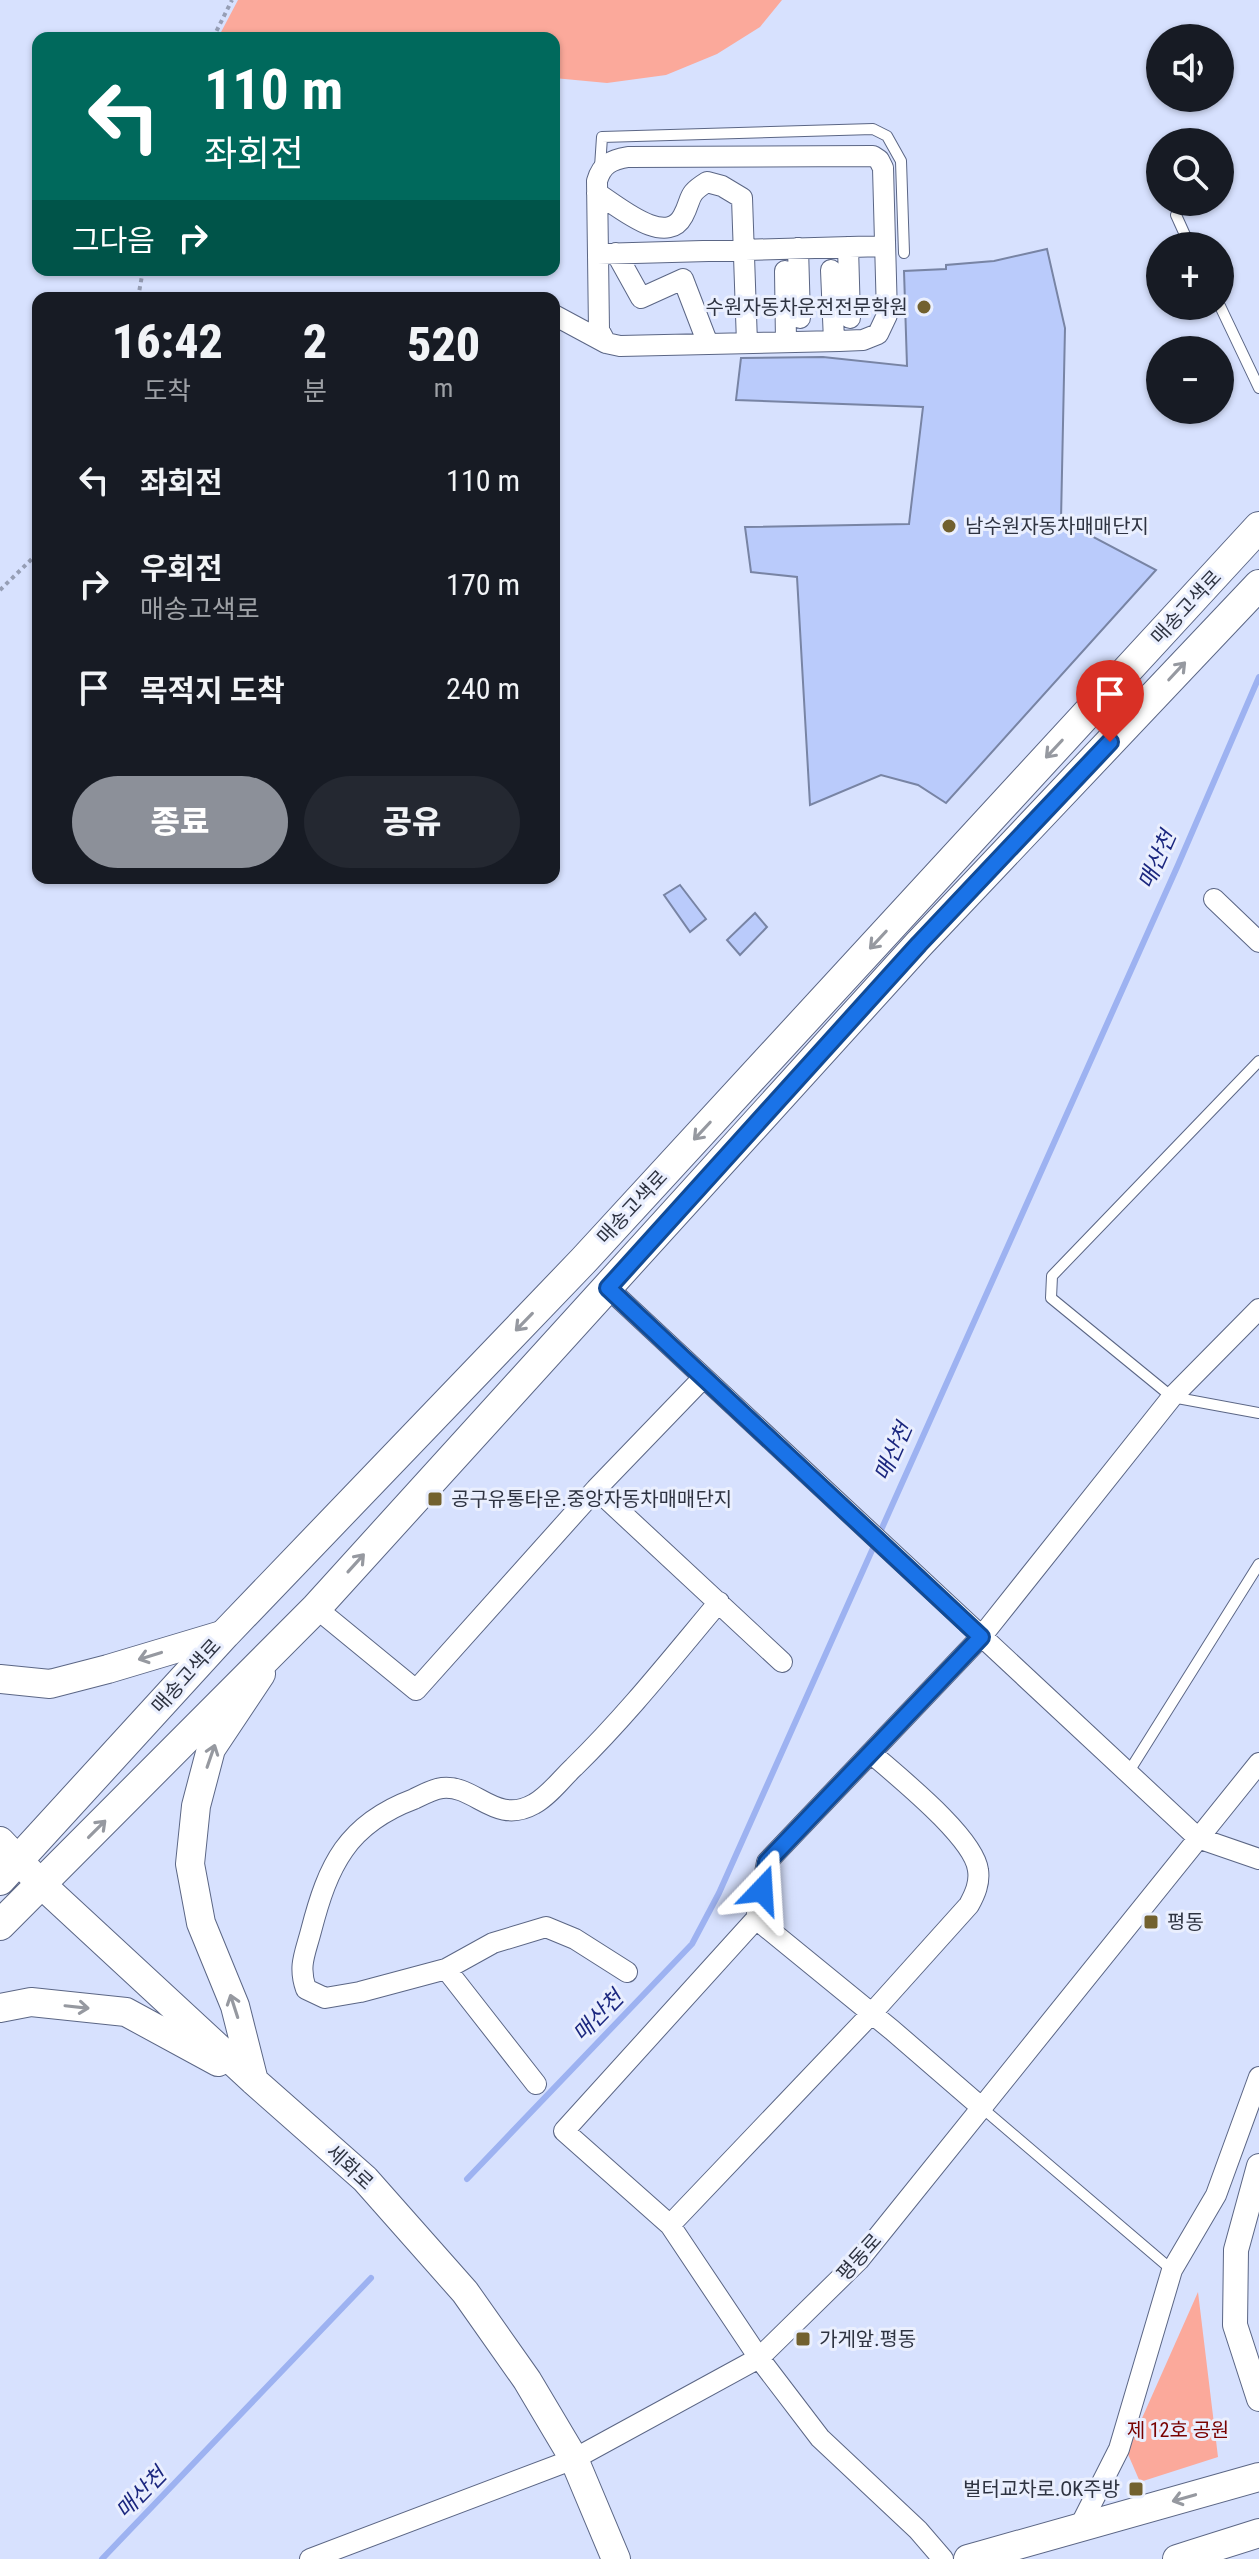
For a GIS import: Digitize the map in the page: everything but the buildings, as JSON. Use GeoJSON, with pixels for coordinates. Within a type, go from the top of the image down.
{"type":"FeatureCollection","features":[{"type":"Feature","properties":{"kind":"main road","name":"매송고색로"},"geometry":{"type":"LineString","coordinates":[[0,1925],[316,1608],[595,1274],[1259,527]]}},
{"type":"Feature","properties":{"kind":"main road","name":"매송고색로"},"geometry":{"type":"LineString","coordinates":[[6,1861],[225,1634],[595,1274],[919,944],[1259,585]]}},
{"type":"Feature","properties":{"kind":"main road"},"geometry":{"type":"LineString","coordinates":[[0,1679],[50,1684],[225,1634]]}},
{"type":"Feature","properties":{"kind":"main road"},"geometry":{"type":"LineString","coordinates":[[254,2081],[235,2006],[201,1923],[190,1864],[196,1806],[211,1749],[287,1635]]}},
{"type":"Feature","properties":{"kind":"main road","name":"세화로"},"geometry":{"type":"LineString","coordinates":[[6,1861],[41,1884],[365,2179],[465,2292],[527,2380],[574,2459],[616,2559]]}},
{"type":"Feature","properties":{"kind":"main road"},"geometry":{"type":"LineString","coordinates":[[0,2008],[31,2002],[126,2012],[254,2081]]}},
{"type":"Feature","properties":{"kind":"main road"},"geometry":{"type":"LineString","coordinates":[[968,2559],[1259,2477]]}},
{"type":"Feature","properties":{"kind":"main road"},"geometry":{"type":"LineString","coordinates":[[1177,2559],[1259,2533]]}},
{"type":"Feature","properties":{"kind":"street"},"geometry":{"type":"LineString","coordinates":[[560,318],[606,343],[620,346],[863,340],[878,334],[887,315],[895,250],[883,168],[879,160],[873,156],[628,157],[611,160],[600,171],[597,193],[607,253],[599,330],[606,343]]}},
{"type":"Feature","properties":{"kind":"street"},"geometry":{"type":"LineString","coordinates":[[597,193],[653,228],[665,229],[676,226],[692,191],[707,182],[722,186],[742,198],[747,343]]}},
{"type":"Feature","properties":{"kind":"street"},"geometry":{"type":"LineString","coordinates":[[607,253],[848,247],[895,250]]}},
{"type":"Feature","properties":{"kind":"street"},"geometry":{"type":"LineString","coordinates":[[848,247],[854,307]]}},
{"type":"Feature","properties":{"kind":"street"},"geometry":{"type":"LineString","coordinates":[[798,248],[834,341]]}},
{"type":"Feature","properties":{"kind":"street"},"geometry":{"type":"LineString","coordinates":[[607,253],[641,298],[683,279],[708,344]]}},
{"type":"Feature","properties":{"kind":"street"},"geometry":{"type":"LineString","coordinates":[[779,282],[786,342]]}},
{"type":"Feature","properties":{"kind":"street"},"geometry":{"type":"LineString","coordinates":[[1214,899],[1259,942]]}},
{"type":"Feature","properties":{"kind":"street"},"geometry":{"type":"LineString","coordinates":[[595,1274],[1198,1838],[1259,1859]]}},
{"type":"Feature","properties":{"kind":"street"},"geometry":{"type":"LineString","coordinates":[[943,2559],[918,2530],[820,2438],[759,2358],[670,2225],[564,2131],[756,1919],[767,1862],[981,1637],[1172,1397],[1259,1309]]}},
{"type":"Feature","properties":{"kind":"street"},"geometry":{"type":"LineString","coordinates":[[316,1608],[416,1690],[596,1489],[703,1378]]}},
{"type":"Feature","properties":{"kind":"street"},"geometry":{"type":"LineString","coordinates":[[596,1489],[782,1662]]}},
{"type":"Feature","properties":{"kind":"street"},"geometry":{"type":"LineString","coordinates":[[627,1972],[575,1939],[546,1927],[493,1943],[446,1969],[360,1992],[325,1998],[306,1989],[300,1973],[327,1876],[367,1821],[397,1805],[443,1788],[465,1792],[487,1805],[516,1811],[536,1803],[620,1722],[719,1602]]}},
{"type":"Feature","properties":{"kind":"street"},"geometry":{"type":"LineString","coordinates":[[670,2225],[872,2013],[969,1905],[978,1886],[978,1869],[972,1850],[924,1800],[871,1753]]}},
{"type":"Feature","properties":{"kind":"street","name":"평동로"},"geometry":{"type":"LineString","coordinates":[[310,2559],[574,2459],[759,2358],[859,2260],[1259,1763]]}},
{"type":"Feature","properties":{"kind":"street"},"geometry":{"type":"LineString","coordinates":[[756,1919],[981,2107]]}},
{"type":"Feature","properties":{"kind":"street"},"geometry":{"type":"LineString","coordinates":[[446,1969],[536,2084]]}},
{"type":"Feature","properties":{"kind":"street"},"geometry":{"type":"LineString","coordinates":[[1079,2528],[1119,2449],[1172,2270],[1216,2195],[1259,2077]]}},
{"type":"Feature","properties":{"kind":"street"},"geometry":{"type":"LineString","coordinates":[[1259,2166],[1236,2250],[1235,2325],[1259,2399]]}},
{"type":"Feature","properties":{"kind":"lane"},"geometry":{"type":"LineString","coordinates":[[1227,320],[1259,388]]}},
{"type":"Feature","properties":{"kind":"lane"},"geometry":{"type":"LineString","coordinates":[[1259,1061],[1052,1276],[1051,1298],[1172,1397],[1259,1413]]}},
{"type":"Feature","properties":{"kind":"lane"},"geometry":{"type":"LineString","coordinates":[[1128,1773],[1259,1564]]}},
{"type":"Feature","properties":{"kind":"lane"},"geometry":{"type":"LineString","coordinates":[[981,2107],[1172,2270]]}},
{"type":"Feature","properties":{"kind":"path"},"geometry":{"type":"LineString","coordinates":[[216,32],[232,0]]}},
{"type":"Feature","properties":{"kind":"path"},"geometry":{"type":"LineString","coordinates":[[0,590],[32,559]]}},
{"type":"Feature","properties":{"kind":"green space"},"geometry":{"type":"Polygon","coordinates":[[[238,0],[782,0],[760,27],[717,54],[666,75],[607,83],[560,79],[560,32],[221,32],[238,0]]]}},
{"type":"Feature","properties":{"kind":"green space","name":"제 12호 공원"},"geometry":{"type":"Polygon","coordinates":[[[1198,2292],[1218,2457],[1140,2482],[1127,2452],[1198,2292]]]}},
{"type":"Feature","properties":{"kind":"waterway","name":"매산천"},"geometry":{"type":"LineString","coordinates":[[467,2179],[692,1944],[719,1893],[1259,677]]}},
{"type":"Feature","properties":{"kind":"waterway","name":"매산천"},"geometry":{"type":"LineString","coordinates":[[102,2559],[371,2278]]}},
{"type":"Feature","properties":{"kind":"place","name":"수원자동차운전전문학원"},"geometry":{"type":"Point","coordinates":[924,307]}},
{"type":"Feature","properties":{"kind":"place","name":"남수원자동차매매단지"},"geometry":{"type":"Point","coordinates":[949,526]}},
{"type":"Feature","properties":{"kind":"place","name":"공구유통타운.중앙자동차매매단지"},"geometry":{"type":"Point","coordinates":[435,1499]}},
{"type":"Feature","properties":{"kind":"place","name":"평동"},"geometry":{"type":"Point","coordinates":[1151,1922]}},
{"type":"Feature","properties":{"kind":"place","name":"가게앞.평동"},"geometry":{"type":"Point","coordinates":[803,2339]}},
{"type":"Feature","properties":{"kind":"place","name":"벌터교차로.OK주방"},"geometry":{"type":"Point","coordinates":[1136,2489]}},
{"type":"Feature","properties":{"kind":"route"},"geometry":{"type":"LineString","coordinates":[[762,1890],[767,1862],[981,1637],[608,1288],[919,944],[1110,742]]}}]}
